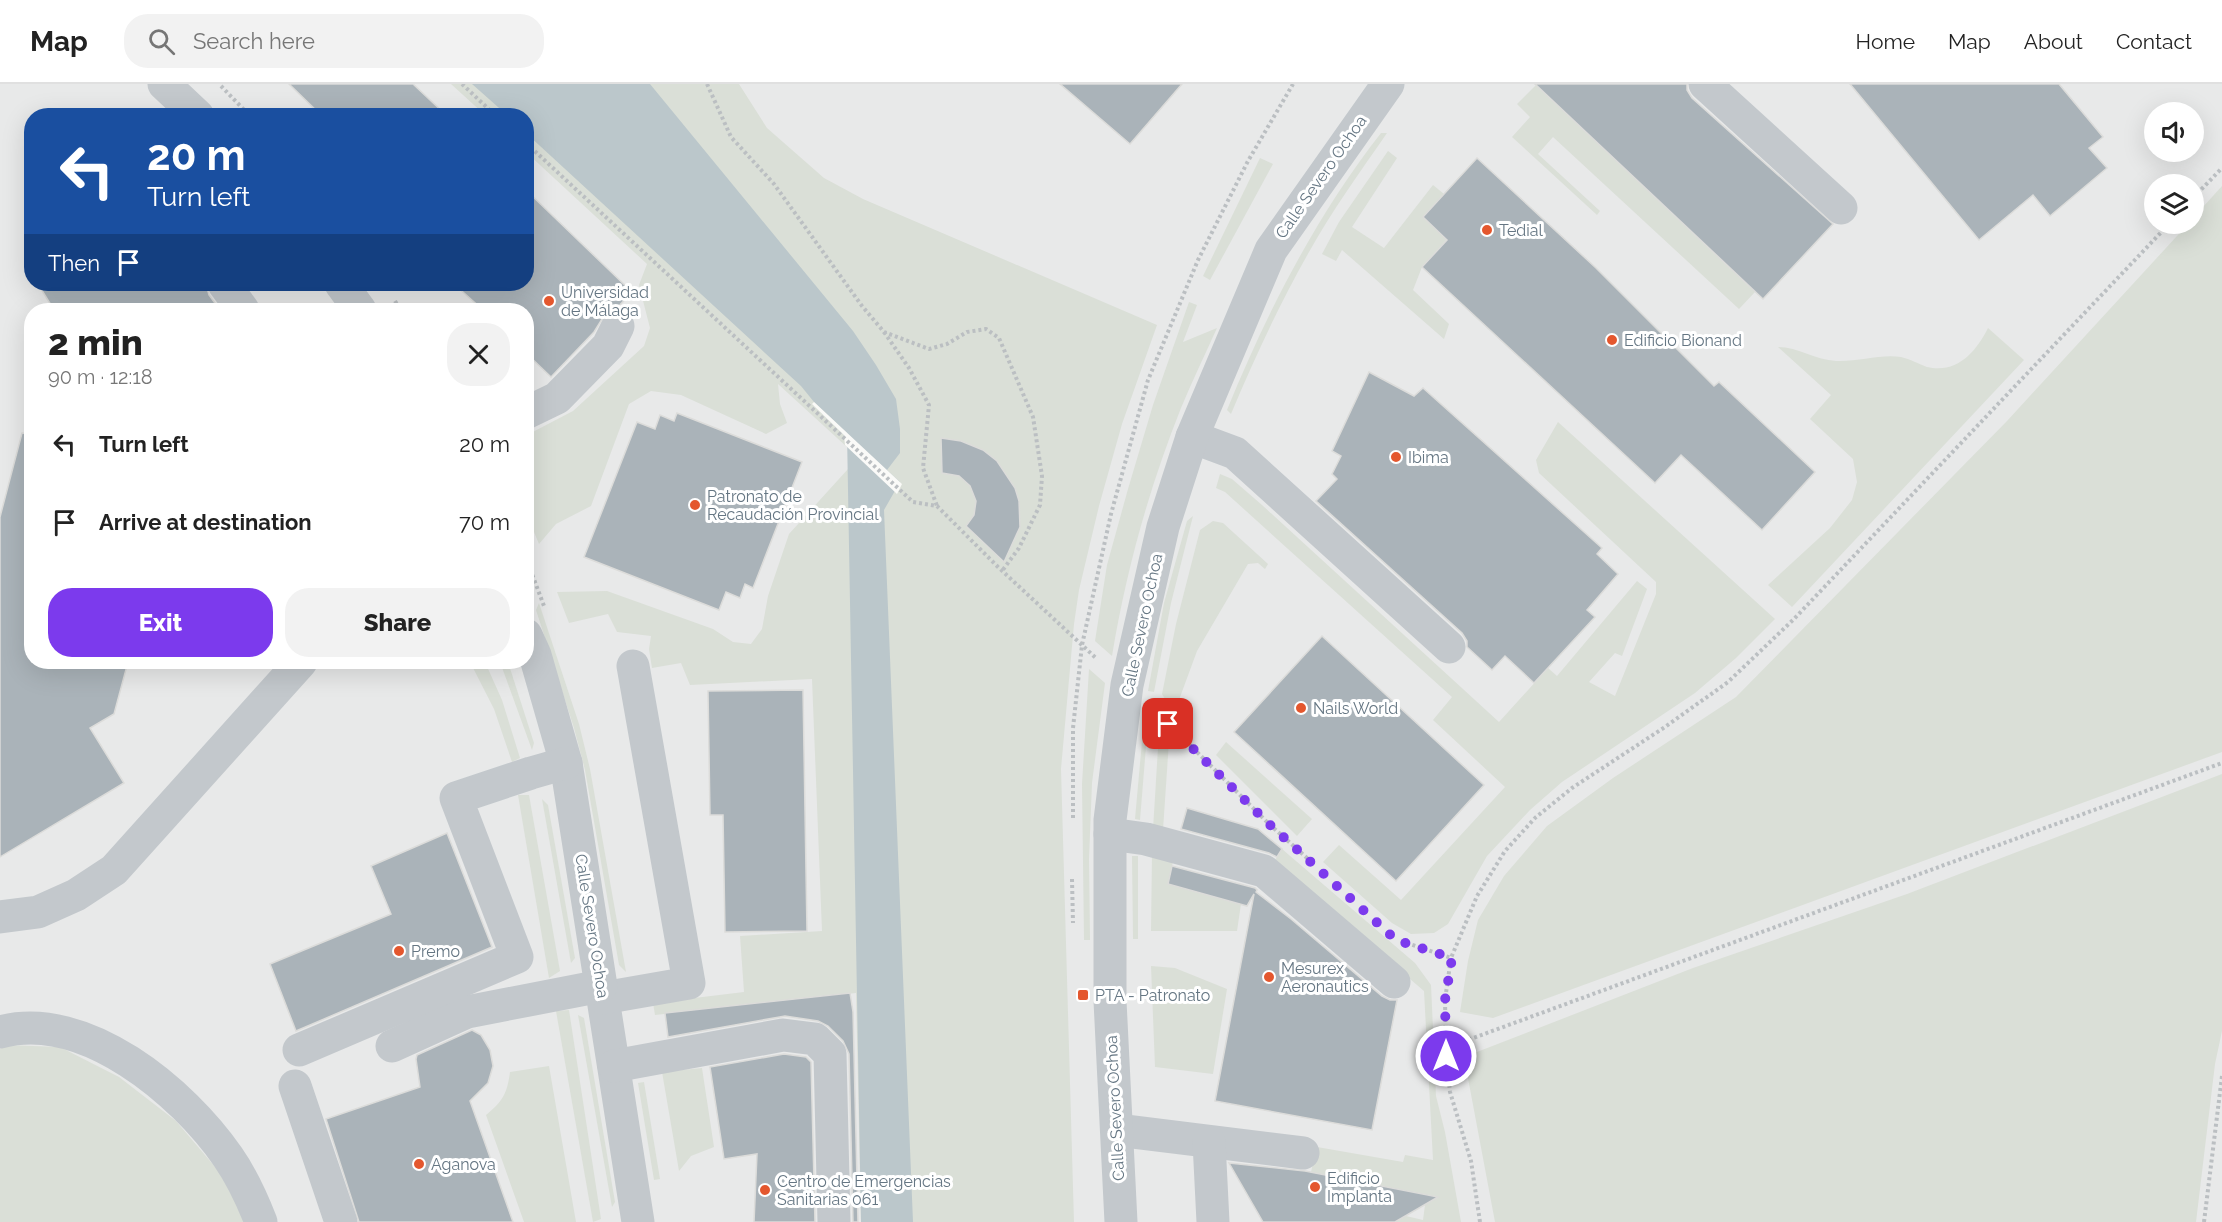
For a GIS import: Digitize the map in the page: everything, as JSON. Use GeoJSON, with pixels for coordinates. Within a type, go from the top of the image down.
{"type":"FeatureCollection","features":[{"type":"Feature","properties":{"kind":"street"},"geometry":{"type":"LineString","coordinates":[[164,84],[190,108]]}},
{"type":"Feature","properties":{"kind":"street","name":"Calle Severo Ochoa"},"geometry":{"type":"LineString","coordinates":[[1120,1222],[1110,1001],[1110,820],[1127,685],[1163,527],[1192,437],[1271,250],[1388,84]]}},
{"type":"Feature","properties":{"kind":"street"},"geometry":{"type":"LineString","coordinates":[[1705,84],[1841,208]]}},
{"type":"Feature","properties":{"kind":"street"},"geometry":{"type":"LineString","coordinates":[[534,409],[557,398],[608,346],[618,326]]}},
{"type":"Feature","properties":{"kind":"street"},"geometry":{"type":"LineString","coordinates":[[1192,437],[1235,453],[1277,480],[1449,646]]}},
{"type":"Feature","properties":{"kind":"street","name":"Calle Severo Ochoa"},"geometry":{"type":"LineString","coordinates":[[534,653],[566,763],[638,1222]]}},
{"type":"Feature","properties":{"kind":"street"},"geometry":{"type":"LineString","coordinates":[[392,1046],[466,1012],[602,992],[689,983],[633,666]]}},
{"type":"Feature","properties":{"kind":"street"},"geometry":{"type":"LineString","coordinates":[[0,917],[38,912],[76,895],[114,870],[295,669]]}},
{"type":"Feature","properties":{"kind":"street"},"geometry":{"type":"LineString","coordinates":[[299,1050],[517,957],[456,798],[566,763]]}},
{"type":"Feature","properties":{"kind":"street"},"geometry":{"type":"LineString","coordinates":[[1110,834],[1146,839],[1264,871],[1395,982]]}},
{"type":"Feature","properties":{"kind":"street"},"geometry":{"type":"LineString","coordinates":[[0,1032],[18,1027],[57,1030],[94,1042],[134,1065],[170,1092],[200,1121],[229,1157],[249,1192],[261,1222]]}},
{"type":"Feature","properties":{"kind":"street"},"geometry":{"type":"LineString","coordinates":[[614,1065],[783,1035],[815,1039],[830,1054],[834,1222]]}},
{"type":"Feature","properties":{"kind":"street"},"geometry":{"type":"LineString","coordinates":[[295,1086],[341,1222]]}},
{"type":"Feature","properties":{"kind":"street"},"geometry":{"type":"LineString","coordinates":[[1117,1130],[1303,1153]]}},
{"type":"Feature","properties":{"kind":"street"},"geometry":{"type":"LineString","coordinates":[[1209,1142],[1213,1222]]}},
{"type":"Feature","properties":{"kind":"path"},"geometry":{"type":"LineString","coordinates":[[219,84],[242,108]]}},
{"type":"Feature","properties":{"kind":"path"},"geometry":{"type":"LineString","coordinates":[[462,84],[488,108]]}},
{"type":"Feature","properties":{"kind":"path"},"geometry":{"type":"LineString","coordinates":[[707,84],[731,137],[774,184],[862,306],[884,332],[909,368],[930,405],[923,468],[937,506],[1002,571],[1074,635]]}},
{"type":"Feature","properties":{"kind":"path"},"geometry":{"type":"LineString","coordinates":[[534,150],[913,502],[937,506]]}},
{"type":"Feature","properties":{"kind":"path"},"geometry":{"type":"LineString","coordinates":[[2204,187],[2222,168]]}},
{"type":"Feature","properties":{"kind":"path"},"geometry":{"type":"LineString","coordinates":[[1480,1222],[1471,1161],[1450,1092],[1445,1000],[1452,958],[1477,896],[1505,851],[1534,818],[1572,788],[1665,727],[1728,682],[1794,619],[2160,234]]}},
{"type":"Feature","properties":{"kind":"path"},"geometry":{"type":"LineString","coordinates":[[884,332],[929,349],[947,344],[968,332],[986,329],[999,338],[1033,417],[1042,476],[1040,505],[1019,548],[1002,571]]}},
{"type":"Feature","properties":{"kind":"path"},"geometry":{"type":"LineString","coordinates":[[1168,724],[1311,862]]}},
{"type":"Feature","properties":{"kind":"path"},"geometry":{"type":"LineString","coordinates":[[1446,1048],[2222,763]]}},
{"type":"Feature","properties":{"kind":"path"},"geometry":{"type":"LineString","coordinates":[[1396,940],[1452,958]]}},
{"type":"Feature","properties":{"kind":"path"},"geometry":{"type":"LineString","coordinates":[[2204,1222],[2222,1076]]}},
{"type":"Feature","properties":{"kind":"shaded area"},"geometry":{"type":"Polygon","coordinates":[[[0,84],[2222,84],[2222,1222],[0,1222],[0,84]]]}},
{"type":"Feature","properties":{"kind":"shaded area"},"geometry":{"type":"Polygon","coordinates":[[[451,84],[739,84],[767,128],[824,178],[863,199],[1157,325],[1122,424],[1099,506],[1079,590],[1074,624],[1061,769],[1074,1222],[861,1222],[856,993],[655,1015],[653,1003],[744,992],[740,936],[822,931],[812,679],[690,685],[681,663],[652,668],[649,649],[651,636],[617,632],[608,614],[569,623],[557,592],[607,591],[713,629],[733,642],[751,644],[762,629],[768,596],[789,534],[848,469],[848,448],[778,384],[780,404],[787,423],[766,434],[681,395],[651,391],[629,404],[591,506],[556,524],[539,544],[534,532],[534,431],[573,411],[644,346],[650,328],[639,285],[647,264],[534,159],[534,108],[477,108],[451,84]]]}},
{"type":"Feature","properties":{"kind":"shaded area"},"geometry":{"type":"Polygon","coordinates":[[[472,84],[650,84],[853,331],[896,399],[900,453],[887,470],[900,482],[884,510],[913,1222],[861,1222],[847,433],[814,402],[801,386],[534,140],[534,108],[499,108],[472,84]]]}},
{"type":"Feature","properties":{"kind":"shaded area"},"geometry":{"type":"Polygon","coordinates":[[[1536,85],[1755,292],[1739,309],[1553,137],[1538,154],[1600,211],[1597,215],[1512,137],[1530,117],[1517,104],[1536,85]]]}},
{"type":"Feature","properties":{"kind":"shaded area"},"geometry":{"type":"Polygon","coordinates":[[[1381,133],[1387,133],[1337,207],[1298,272],[1267,332],[1231,414],[1227,410],[1276,301],[1314,231],[1381,133]]]}},
{"type":"Feature","properties":{"kind":"shaded area"},"geometry":{"type":"Polygon","coordinates":[[[1388,151],[1397,158],[1352,227],[1384,248],[1433,185],[1444,194],[1423,217],[1447,239],[1422,267],[1413,290],[1449,324],[1444,339],[1342,250],[1336,261],[1322,254],[1339,222],[1388,151]]]}},
{"type":"Feature","properties":{"kind":"shaded area"},"geometry":{"type":"Polygon","coordinates":[[[1260,158],[1273,164],[1210,280],[1203,276],[1260,158]]]}},
{"type":"Feature","properties":{"kind":"shaded area"},"geometry":{"type":"Polygon","coordinates":[[[2222,186],[2222,752],[1493,1018],[1460,1012],[1468,961],[1478,920],[1504,876],[1547,826],[1613,778],[1736,697],[2007,421],[2179,234],[2204,234],[2204,206],[2222,186]]]}},
{"type":"Feature","properties":{"kind":"shaded area"},"geometry":{"type":"Polygon","coordinates":[[[1189,302],[1197,305],[1183,342],[1217,328],[1169,438],[1149,499],[1124,593],[1112,656],[1095,641],[1107,565],[1153,405],[1189,302]]]}},
{"type":"Feature","properties":{"kind":"shaded area"},"geometry":{"type":"Polygon","coordinates":[[[1988,328],[2024,360],[1792,607],[1768,585],[1830,528],[1852,500],[1857,482],[1853,459],[1810,419],[1831,395],[1778,347],[1836,361],[1885,356],[1901,357],[1927,367],[1938,368],[1948,367],[1964,359],[1978,345],[1988,328]]]}},
{"type":"Feature","properties":{"kind":"shaded area"},"geometry":{"type":"Polygon","coordinates":[[[1558,422],[1775,619],[1736,658],[1695,693],[1562,782],[1530,810],[1487,856],[1448,924],[1434,933],[1411,934],[1392,923],[1323,862],[1339,845],[1401,900],[1505,787],[1433,720],[1452,697],[1225,492],[1216,488],[1220,474],[1232,479],[1262,505],[1499,722],[1548,668],[1557,676],[1637,581],[1647,589],[1622,656],[1615,653],[1589,682],[1615,696],[1656,594],[1656,582],[1539,473],[1536,460],[1558,422]]]}},
{"type":"Feature","properties":{"kind":"shaded area"},"geometry":{"type":"Polygon","coordinates":[[[1193,516],[1171,603],[1154,692],[1148,691],[1164,603],[1187,521],[1193,516]]]}},
{"type":"Feature","properties":{"kind":"shaded area"},"geometry":{"type":"Polygon","coordinates":[[[1213,521],[1223,523],[1268,564],[1265,569],[1258,563],[1248,564],[1197,651],[1176,708],[1172,710],[1162,694],[1176,624],[1200,530],[1213,521]]]}},
{"type":"Feature","properties":{"kind":"shaded area"},"geometry":{"type":"Polygon","coordinates":[[[539,603],[579,724],[590,769],[626,972],[619,965],[585,770],[536,610],[539,603]]]}},
{"type":"Feature","properties":{"kind":"shaded area"},"geometry":{"type":"Polygon","coordinates":[[[474,669],[488,669],[502,700],[520,758],[512,762],[494,709],[474,669]]]}},
{"type":"Feature","properties":{"kind":"shaded area"},"geometry":{"type":"Polygon","coordinates":[[[503,669],[510,669],[534,743],[532,750],[503,669]]]}},
{"type":"Feature","properties":{"kind":"shaded area"},"geometry":{"type":"Polygon","coordinates":[[[1089,669],[1105,683],[1092,783],[1089,859],[1090,940],[1084,940],[1082,784],[1089,669]]]}},
{"type":"Feature","properties":{"kind":"shaded area"},"geometry":{"type":"Polygon","coordinates":[[[1144,719],[1148,722],[1140,820],[1135,819],[1144,719]]]}},
{"type":"Feature","properties":{"kind":"shaded area"},"geometry":{"type":"Polygon","coordinates":[[[1159,732],[1169,741],[1163,830],[1153,829],[1159,732]]]}},
{"type":"Feature","properties":{"kind":"shaded area"},"geometry":{"type":"Polygon","coordinates":[[[1226,742],[1312,819],[1297,836],[1216,755],[1226,742]]]}},
{"type":"Feature","properties":{"kind":"shaded area"},"geometry":{"type":"Polygon","coordinates":[[[2222,774],[2222,1031],[2215,1064],[2196,1222],[1495,1222],[1464,1057],[1693,968],[1907,894],[2222,774]]]}},
{"type":"Feature","properties":{"kind":"shaded area"},"geometry":{"type":"Polygon","coordinates":[[[518,795],[529,795],[560,971],[549,978],[518,795]]]}},
{"type":"Feature","properties":{"kind":"shaded area"},"geometry":{"type":"Polygon","coordinates":[[[542,799],[548,805],[575,958],[571,963],[542,799]]]}},
{"type":"Feature","properties":{"kind":"shaded area"},"geometry":{"type":"Polygon","coordinates":[[[1282,849],[1415,963],[1431,985],[1436,1096],[1445,1132],[1461,1222],[1395,1222],[1406,1216],[1423,1220],[1425,1205],[1437,1198],[1311,1172],[1317,1147],[1403,1162],[1405,1155],[1433,1160],[1424,991],[1274,862],[1282,849]]]}},
{"type":"Feature","properties":{"kind":"shaded area"},"geometry":{"type":"Polygon","coordinates":[[[1152,853],[1174,857],[1168,884],[1241,904],[1237,931],[1151,931],[1152,853]]]}},
{"type":"Feature","properties":{"kind":"shaded area"},"geometry":{"type":"Polygon","coordinates":[[[1132,856],[1138,856],[1138,939],[1133,939],[1132,856]]]}},
{"type":"Feature","properties":{"kind":"shaded area"},"geometry":{"type":"Polygon","coordinates":[[[1151,966],[1175,968],[1227,989],[1213,1074],[1155,1067],[1151,966]]]}},
{"type":"Feature","properties":{"kind":"shaded area"},"geometry":{"type":"Polygon","coordinates":[[[569,1010],[601,1219],[593,1222],[556,1011],[569,1010]]]}},
{"type":"Feature","properties":{"kind":"shaded area"},"geometry":{"type":"Polygon","coordinates":[[[578,1015],[584,1018],[615,1202],[612,1207],[578,1015]]]}},
{"type":"Feature","properties":{"kind":"shaded area"},"geometry":{"type":"Polygon","coordinates":[[[7,1045],[60,1047],[119,1077],[176,1121],[233,1188],[245,1222],[0,1222],[0,1049],[7,1045]]]}},
{"type":"Feature","properties":{"kind":"shaded area"},"geometry":{"type":"Polygon","coordinates":[[[549,1066],[576,1222],[524,1222],[486,1115],[503,1097],[510,1072],[549,1066]]]}},
{"type":"Feature","properties":{"kind":"shaded area"},"geometry":{"type":"Polygon","coordinates":[[[702,1068],[714,1147],[691,1156],[679,1171],[662,1072],[702,1068]]]}},
{"type":"Feature","properties":{"kind":"shaded area"},"geometry":{"type":"Polygon","coordinates":[[[644,1082],[660,1179],[654,1180],[638,1083],[644,1082]]]}},
{"type":"Feature","properties":{"kind":"pier"},"geometry":{"type":"Polygon","coordinates":[[[814,402],[902,484],[897,494],[845,445],[844,435],[812,404],[814,402]]]}},
{"type":"Feature","properties":{"kind":"building"},"geometry":{"type":"Polygon","coordinates":[[[289,84],[413,84],[438,108],[314,108],[289,84]]]}},
{"type":"Feature","properties":{"kind":"building"},"geometry":{"type":"Polygon","coordinates":[[[1060,84],[1182,84],[1130,144],[1060,84]]]}},
{"type":"Feature","properties":{"kind":"building"},"geometry":{"type":"Polygon","coordinates":[[[1535,84],[1687,84],[1687,90],[1692,98],[1833,224],[1763,299],[1535,84]]]}},
{"type":"Feature","properties":{"kind":"building"},"geometry":{"type":"Polygon","coordinates":[[[1850,84],[2059,84],[2103,137],[2089,148],[2107,168],[2050,216],[2033,195],[1979,240],[1850,84]]]}},
{"type":"Feature","properties":{"kind":"building","name":"Edificio Bionand"},"geometry":{"type":"Polygon","coordinates":[[[1477,158],[1596,268],[1714,386],[1719,382],[1815,472],[1762,530],[1681,455],[1655,483],[1422,267],[1447,240],[1423,217],[1477,158]]]}},
{"type":"Feature","properties":{"kind":"building"},"geometry":{"type":"Polygon","coordinates":[[[534,198],[632,292],[618,307],[607,311],[594,332],[551,377],[534,361],[534,303],[475,303],[462,291],[534,291],[534,198]]]}},
{"type":"Feature","properties":{"kind":"building"},"geometry":{"type":"Polygon","coordinates":[[[42,291],[208,291],[215,303],[50,303],[42,291]]]}},
{"type":"Feature","properties":{"kind":"building"},"geometry":{"type":"Polygon","coordinates":[[[1369,372],[1414,396],[1423,388],[1602,548],[1597,554],[1618,574],[1587,610],[1595,617],[1534,683],[1505,656],[1492,670],[1467,647],[1467,641],[1462,633],[1316,501],[1337,479],[1332,474],[1341,456],[1332,451],[1369,372]]]}},
{"type":"Feature","properties":{"kind":"building"},"geometry":{"type":"Polygon","coordinates":[[[677,413],[802,462],[753,588],[745,584],[740,598],[726,592],[719,610],[584,557],[637,422],[655,429],[660,415],[674,421],[677,413]]]}},
{"type":"Feature","properties":{"kind":"building"},"geometry":{"type":"Polygon","coordinates":[[[22,433],[24,433],[24,669],[126,669],[114,714],[90,728],[124,783],[0,857],[0,517],[22,433]]]}},
{"type":"Feature","properties":{"kind":"building"},"geometry":{"type":"Polygon","coordinates":[[[941,438],[961,441],[983,450],[997,461],[1015,488],[1019,501],[1020,527],[1004,562],[966,526],[974,515],[976,501],[970,486],[959,476],[942,473],[941,438]]]}},
{"type":"Feature","properties":{"kind":"building"},"geometry":{"type":"Polygon","coordinates":[[[1322,636],[1484,785],[1396,881],[1234,732],[1322,636]]]}},
{"type":"Feature","properties":{"kind":"building"},"geometry":{"type":"Polygon","coordinates":[[[803,690],[807,931],[725,932],[723,815],[710,815],[708,691],[803,690]]]}},
{"type":"Feature","properties":{"kind":"building"},"geometry":{"type":"Polygon","coordinates":[[[1187,808],[1258,829],[1282,849],[1277,857],[1181,829],[1187,808]]]}},
{"type":"Feature","properties":{"kind":"building"},"geometry":{"type":"Polygon","coordinates":[[[447,833],[492,947],[296,1031],[270,964],[391,914],[371,866],[447,833]]]}},
{"type":"Feature","properties":{"kind":"building"},"geometry":{"type":"Polygon","coordinates":[[[1172,866],[1255,888],[1256,892],[1382,996],[1390,1000],[1397,1000],[1372,1130],[1215,1101],[1254,894],[1247,906],[1168,884],[1172,866]]]}},
{"type":"Feature","properties":{"kind":"building"},"geometry":{"type":"Polygon","coordinates":[[[850,993],[853,1012],[858,1222],[853,1222],[849,1054],[843,1041],[828,1026],[818,1021],[785,1016],[668,1037],[665,1013],[850,993]]]}},
{"type":"Feature","properties":{"kind":"building"},"geometry":{"type":"Polygon","coordinates":[[[472,1030],[481,1035],[490,1050],[493,1066],[488,1083],[470,1101],[513,1222],[359,1222],[326,1119],[420,1087],[417,1055],[472,1030]]]}},
{"type":"Feature","properties":{"kind":"building"},"geometry":{"type":"Polygon","coordinates":[[[784,1054],[806,1057],[811,1062],[815,1222],[754,1222],[757,1154],[724,1159],[710,1067],[784,1054]]]}},
{"type":"Feature","properties":{"kind":"building","name":"Edificio Implanta"},"geometry":{"type":"Polygon","coordinates":[[[1229,1163],[1305,1171],[1438,1197],[1395,1222],[1263,1222],[1229,1163]]]}},
{"type":"Feature","properties":{"kind":"place","name":"Tedial"},"geometry":{"type":"Point","coordinates":[1487,230]}},
{"type":"Feature","properties":{"kind":"place","name":"Universidad de Málaga"},"geometry":{"type":"Point","coordinates":[549,301]}},
{"type":"Feature","properties":{"kind":"place","name":"Edificio Bionand"},"geometry":{"type":"Point","coordinates":[1612,340]}},
{"type":"Feature","properties":{"kind":"place","name":"Ibima"},"geometry":{"type":"Point","coordinates":[1396,457]}},
{"type":"Feature","properties":{"kind":"place","name":"Patronato de Recaudación Provincial"},"geometry":{"type":"Point","coordinates":[695,505]}},
{"type":"Feature","properties":{"kind":"place","name":"Nails World"},"geometry":{"type":"Point","coordinates":[1301,708]}},
{"type":"Feature","properties":{"kind":"place","name":"Premo"},"geometry":{"type":"Point","coordinates":[399,951]}},
{"type":"Feature","properties":{"kind":"place","name":"Mesurex Aeronautics"},"geometry":{"type":"Point","coordinates":[1269,977]}},
{"type":"Feature","properties":{"kind":"place","name":"PTA - Patronato"},"geometry":{"type":"Point","coordinates":[1083,995]}},
{"type":"Feature","properties":{"kind":"place","name":"Aganova"},"geometry":{"type":"Point","coordinates":[419,1164]}},
{"type":"Feature","properties":{"kind":"place","name":"Edificio Implanta"},"geometry":{"type":"Point","coordinates":[1315,1187]}},
{"type":"Feature","properties":{"kind":"place","name":"Centro de Emergencias Sanitarias 061"},"geometry":{"type":"Point","coordinates":[765,1190]}},
{"type":"Feature","properties":{"kind":"route"},"geometry":{"type":"LineString","coordinates":[[1168,724],[1268,823],[1396,940],[1452,958],[1445,1000],[1446,1056]]}}]}
